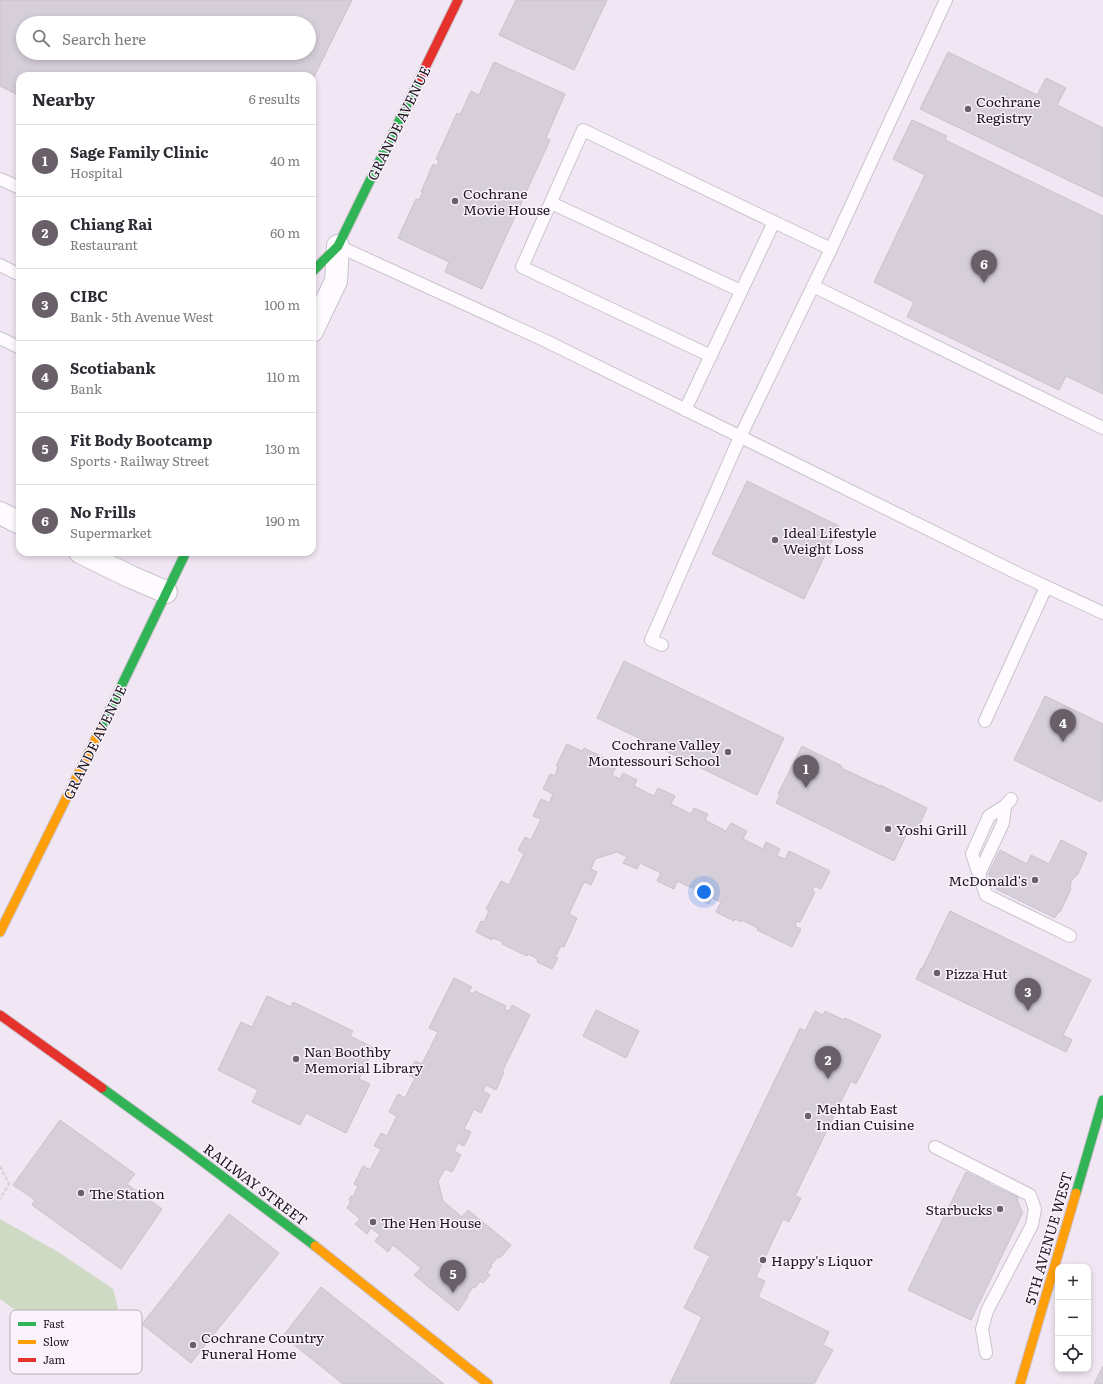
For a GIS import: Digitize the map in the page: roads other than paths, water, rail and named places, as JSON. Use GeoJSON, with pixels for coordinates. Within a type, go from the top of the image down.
{"type":"FeatureCollection","features":[{"type":"Feature","properties":{"kind":"street","name":"GRANDE AVENUE"},"geometry":{"type":"LineString","coordinates":[[316,268],[338,246],[458,0]]}},
{"type":"Feature","properties":{"kind":"street","name":"GRANDE AVENUE"},"geometry":{"type":"LineString","coordinates":[[316,323],[336,281],[338,246]]}},
{"type":"Feature","properties":{"kind":"street"},"geometry":{"type":"LineString","coordinates":[[0,513],[16,521]]}},
{"type":"Feature","properties":{"kind":"street"},"geometry":{"type":"LineString","coordinates":[[88,556],[166,592]]}},
{"type":"Feature","properties":{"kind":"street","name":"GRANDE AVENUE"},"geometry":{"type":"LineString","coordinates":[[0,932],[184,556]]}},
{"type":"Feature","properties":{"kind":"street","name":"RAILWAY STREET"},"geometry":{"type":"LineString","coordinates":[[0,1015],[157,1126],[331,1258],[488,1384]]}},
{"type":"Feature","properties":{"kind":"street","name":"5TH AVENUE WEST"},"geometry":{"type":"LineString","coordinates":[[1020,1384],[1103,1100]]}},
{"type":"Feature","properties":{"kind":"lane"},"geometry":{"type":"LineString","coordinates":[[662,645],[651,640],[740,437],[831,249],[946,0]]}},
{"type":"Feature","properties":{"kind":"lane"},"geometry":{"type":"LineString","coordinates":[[711,356],[522,267],[583,130],[831,249]]}},
{"type":"Feature","properties":{"kind":"lane"},"geometry":{"type":"LineString","coordinates":[[0,179],[16,186]]}},
{"type":"Feature","properties":{"kind":"lane"},"geometry":{"type":"LineString","coordinates":[[551,203],[741,291]]}},
{"type":"Feature","properties":{"kind":"lane"},"geometry":{"type":"LineString","coordinates":[[685,410],[774,222]]}},
{"type":"Feature","properties":{"kind":"lane"},"geometry":{"type":"LineString","coordinates":[[338,246],[544,340],[1046,587],[1103,613]]}},
{"type":"Feature","properties":{"kind":"lane"},"geometry":{"type":"LineString","coordinates":[[0,265],[16,273]]}},
{"type":"Feature","properties":{"kind":"lane"},"geometry":{"type":"LineString","coordinates":[[813,286],[1103,428]]}},
{"type":"Feature","properties":{"kind":"lane"},"geometry":{"type":"LineString","coordinates":[[0,338],[16,346]]}},
{"type":"Feature","properties":{"kind":"lane"},"geometry":{"type":"LineString","coordinates":[[985,721],[1046,587]]}},
{"type":"Feature","properties":{"kind":"lane"},"geometry":{"type":"LineString","coordinates":[[1008,802],[1003,823],[979,874],[986,895],[1070,936]]}},
{"type":"Feature","properties":{"kind":"lane"},"geometry":{"type":"LineString","coordinates":[[936,1147],[1030,1195],[1035,1209],[1032,1225],[987,1311],[982,1329],[986,1353]]}},
{"type":"Feature","properties":{"kind":"place","name":"Cochrane Registry"},"geometry":{"type":"Point","coordinates":[968,109]}},
{"type":"Feature","properties":{"kind":"place","name":"Cochrane Movie House"},"geometry":{"type":"Point","coordinates":[455,201]}},
{"type":"Feature","properties":{"kind":"place","name":"No Frills"},"geometry":{"type":"Point","coordinates":[984,283]}},
{"type":"Feature","properties":{"kind":"place","name":"Ideal Lifestyle Weight Loss"},"geometry":{"type":"Point","coordinates":[775,540]}},
{"type":"Feature","properties":{"kind":"place","name":"Scotiabank"},"geometry":{"type":"Point","coordinates":[1063,742]}},
{"type":"Feature","properties":{"kind":"place","name":"Cochrane Valley Montessouri School"},"geometry":{"type":"Point","coordinates":[728,752]}},
{"type":"Feature","properties":{"kind":"place","name":"Sage Family Clinic"},"geometry":{"type":"Point","coordinates":[806,788]}},
{"type":"Feature","properties":{"kind":"place","name":"Yoshi Grill"},"geometry":{"type":"Point","coordinates":[888,829]}},
{"type":"Feature","properties":{"kind":"place","name":"McDonald's"},"geometry":{"type":"Point","coordinates":[1035,880]}},
{"type":"Feature","properties":{"kind":"place","name":"Pizza Hut"},"geometry":{"type":"Point","coordinates":[937,973]}},
{"type":"Feature","properties":{"kind":"place","name":"CIBC"},"geometry":{"type":"Point","coordinates":[1028,1011]}},
{"type":"Feature","properties":{"kind":"place","name":"Nan Boothby Memorial Library"},"geometry":{"type":"Point","coordinates":[296,1059]}},
{"type":"Feature","properties":{"kind":"place","name":"Chiang Rai"},"geometry":{"type":"Point","coordinates":[828,1079]}},
{"type":"Feature","properties":{"kind":"place","name":"Mehtab East Indian Cuisine"},"geometry":{"type":"Point","coordinates":[808,1116]}},
{"type":"Feature","properties":{"kind":"place","name":"The Station"},"geometry":{"type":"Point","coordinates":[81,1193]}},
{"type":"Feature","properties":{"kind":"place","name":"Starbucks"},"geometry":{"type":"Point","coordinates":[1000,1209]}},
{"type":"Feature","properties":{"kind":"place","name":"The Hen House"},"geometry":{"type":"Point","coordinates":[373,1222]}},
{"type":"Feature","properties":{"kind":"place","name":"Happy's Liquor"},"geometry":{"type":"Point","coordinates":[763,1260]}},
{"type":"Feature","properties":{"kind":"place","name":"Fit Body Bootcamp"},"geometry":{"type":"Point","coordinates":[453,1293]}},
{"type":"Feature","properties":{"kind":"place","name":"Cochrane Country Funeral Home"},"geometry":{"type":"Point","coordinates":[193,1345]}}]}
